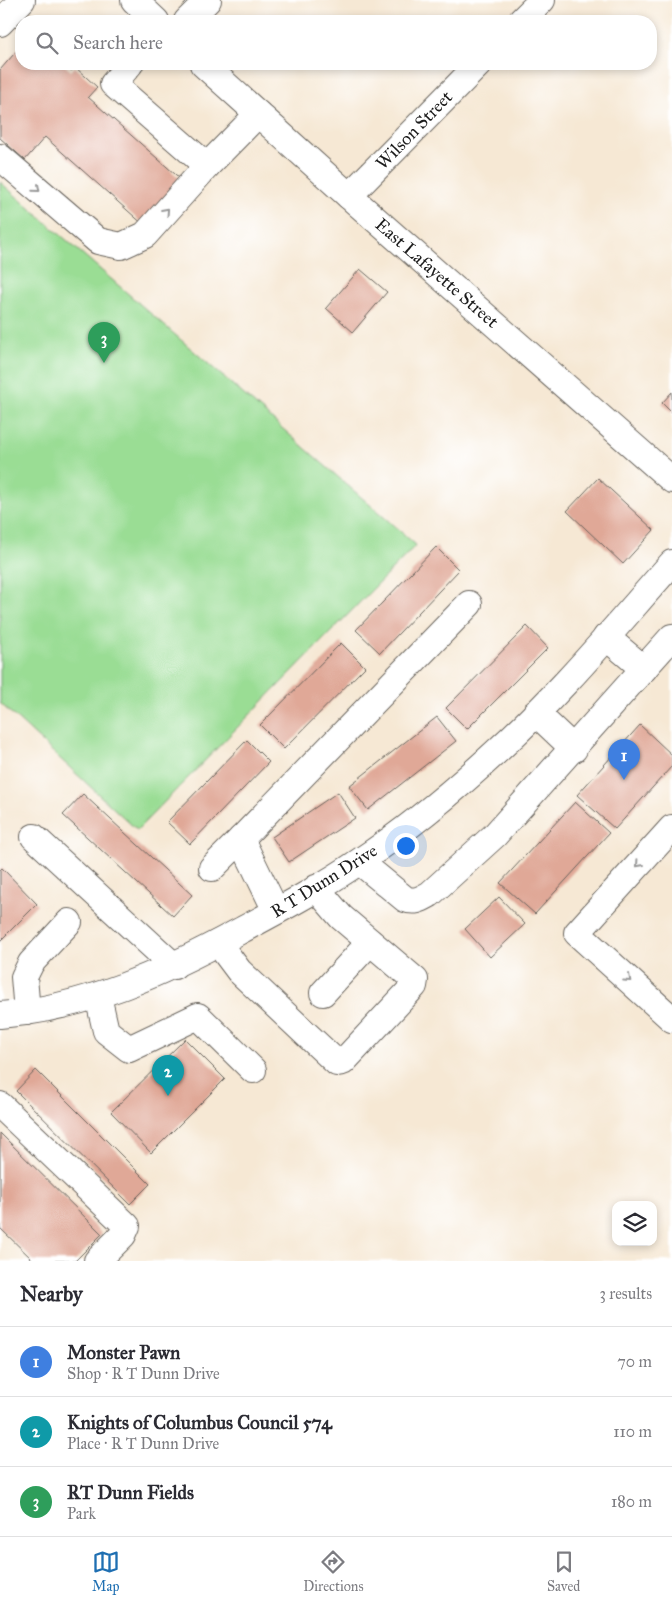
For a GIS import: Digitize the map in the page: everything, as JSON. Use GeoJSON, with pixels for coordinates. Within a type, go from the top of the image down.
{"type":"FeatureCollection","features":[{"type":"Feature","properties":{"kind":"street"},"geometry":{"type":"LineString","coordinates":[[0,23],[22,0]]}},
{"type":"Feature","properties":{"kind":"street"},"geometry":{"type":"LineString","coordinates":[[134,0],[150,15]]}},
{"type":"Feature","properties":{"kind":"street"},"geometry":{"type":"LineString","coordinates":[[193,15],[208,0]]}},
{"type":"Feature","properties":{"kind":"street"},"geometry":{"type":"LineString","coordinates":[[527,15],[542,0]]}},
{"type":"Feature","properties":{"kind":"street"},"geometry":{"type":"LineString","coordinates":[[125,70],[113,84],[207,166]]}},
{"type":"Feature","properties":{"kind":"street","name":"East Lafayette Street"},"geometry":{"type":"LineString","coordinates":[[210,70],[349,196],[672,480]]}},
{"type":"Feature","properties":{"kind":"street","name":"Wilson Street"},"geometry":{"type":"LineString","coordinates":[[349,196],[473,70]]}},
{"type":"Feature","properties":{"kind":"street"},"geometry":{"type":"LineString","coordinates":[[0,157],[98,241],[121,246],[145,235],[207,166],[258,114]]}},
{"type":"Feature","properties":{"kind":"street","name":"R T Dunn Drive"},"geometry":{"type":"LineString","coordinates":[[0,1015],[27,1012],[98,996],[174,966],[276,911],[360,862],[426,813],[497,752],[536,713],[671,565]]}},
{"type":"Feature","properties":{"kind":"street"},"geometry":{"type":"LineString","coordinates":[[212,868],[469,604]]}},
{"type":"Feature","properties":{"kind":"street"},"geometry":{"type":"LineString","coordinates":[[606,637],[644,669]]}},
{"type":"Feature","properties":{"kind":"street"},"geometry":{"type":"LineString","coordinates":[[360,862],[404,899],[418,900],[430,894],[495,835],[672,637]]}},
{"type":"Feature","properties":{"kind":"street"},"geometry":{"type":"LineString","coordinates":[[536,713],[574,748]]}},
{"type":"Feature","properties":{"kind":"street"},"geometry":{"type":"LineString","coordinates":[[672,828],[577,933],[672,1019]]}},
{"type":"Feature","properties":{"kind":"street"},"geometry":{"type":"LineString","coordinates":[[34,836],[174,966]]}},
{"type":"Feature","properties":{"kind":"street"},"geometry":{"type":"LineString","coordinates":[[241,839],[276,911]]}},
{"type":"Feature","properties":{"kind":"street"},"geometry":{"type":"LineString","coordinates":[[218,943],[239,971],[340,1064],[414,986],[415,980],[341,917],[316,888]]}},
{"type":"Feature","properties":{"kind":"street"},"geometry":{"type":"LineString","coordinates":[[27,1012],[24,977],[31,963],[69,922]]}},
{"type":"Feature","properties":{"kind":"street"},"geometry":{"type":"LineString","coordinates":[[323,993],[370,942]]}},
{"type":"Feature","properties":{"kind":"street"},"geometry":{"type":"LineString","coordinates":[[98,996],[106,1030],[129,1049],[198,1016],[254,1070]]}},
{"type":"Feature","properties":{"kind":"street"},"geometry":{"type":"LineString","coordinates":[[0,1105],[127,1226],[124,1235],[97,1261]]}},
{"type":"Feature","properties":{"kind":"green space"},"geometry":{"type":"Polygon","coordinates":[[[0,182],[416,545],[137,830],[0,703],[0,182]]]}},
{"type":"Feature","properties":{"kind":"building"},"geometry":{"type":"Polygon","coordinates":[[[15,53],[15,70],[78,70],[97,87],[88,97],[184,182],[145,226],[45,137],[25,160],[0,138],[0,70],[15,53]]]}},
{"type":"Feature","properties":{"kind":"building"},"geometry":{"type":"Polygon","coordinates":[[[360,269],[387,292],[353,332],[326,308],[360,269]]]}},
{"type":"Feature","properties":{"kind":"building"},"geometry":{"type":"Polygon","coordinates":[[[672,392],[672,413],[662,403],[672,392]]]}},
{"type":"Feature","properties":{"kind":"building"},"geometry":{"type":"Polygon","coordinates":[[[598,478],[654,530],[623,564],[567,511],[598,478]]]}},
{"type":"Feature","properties":{"kind":"building"},"geometry":{"type":"Polygon","coordinates":[[[436,547],[459,570],[380,653],[356,630],[436,547]]]}},
{"type":"Feature","properties":{"kind":"building"},"geometry":{"type":"Polygon","coordinates":[[[527,626],[548,648],[467,729],[446,708],[527,626]]]}},
{"type":"Feature","properties":{"kind":"building"},"geometry":{"type":"Polygon","coordinates":[[[341,643],[365,667],[284,749],[260,725],[341,643]]]}},
{"type":"Feature","properties":{"kind":"building"},"geometry":{"type":"Polygon","coordinates":[[[437,717],[456,741],[368,810],[349,786],[437,717]]]}},
{"type":"Feature","properties":{"kind":"building"},"geometry":{"type":"Polygon","coordinates":[[[640,725],[672,755],[672,766],[615,829],[577,795],[640,725]]]}},
{"type":"Feature","properties":{"kind":"building"},"geometry":{"type":"Polygon","coordinates":[[[247,740],[269,762],[190,844],[167,822],[247,740]]]}},
{"type":"Feature","properties":{"kind":"building"},"geometry":{"type":"Polygon","coordinates":[[[338,792],[355,818],[289,862],[272,837],[338,792]]]}},
{"type":"Feature","properties":{"kind":"building"},"geometry":{"type":"Polygon","coordinates":[[[83,794],[192,895],[173,916],[63,815],[83,794]]]}},
{"type":"Feature","properties":{"kind":"building"},"geometry":{"type":"Polygon","coordinates":[[[575,802],[609,833],[535,914],[500,883],[575,802]]]}},
{"type":"Feature","properties":{"kind":"building"},"geometry":{"type":"Polygon","coordinates":[[[2,868],[37,904],[0,941],[0,870],[2,868]]]}},
{"type":"Feature","properties":{"kind":"building"},"geometry":{"type":"Polygon","coordinates":[[[499,897],[525,924],[490,957],[465,929],[499,897]]]}},
{"type":"Feature","properties":{"kind":"building"},"geometry":{"type":"Polygon","coordinates":[[[185,1039],[225,1079],[151,1153],[111,1112],[185,1039]]]}},
{"type":"Feature","properties":{"kind":"building"},"geometry":{"type":"Polygon","coordinates":[[[36,1070],[150,1184],[130,1204],[16,1091],[36,1070]]]}},
{"type":"Feature","properties":{"kind":"building"},"geometry":{"type":"Polygon","coordinates":[[[0,1133],[102,1234],[75,1261],[34,1261],[0,1228],[0,1133]]]}},
{"type":"Feature","properties":{"kind":"place","name":"RT Dunn Fields"},"geometry":{"type":"Point","coordinates":[104,363]}},
{"type":"Feature","properties":{"kind":"place","name":"Monster Pawn"},"geometry":{"type":"Point","coordinates":[624,780]}},
{"type":"Feature","properties":{"kind":"place","name":"Knights of Columbus Council 574"},"geometry":{"type":"Point","coordinates":[168,1096]}}]}
